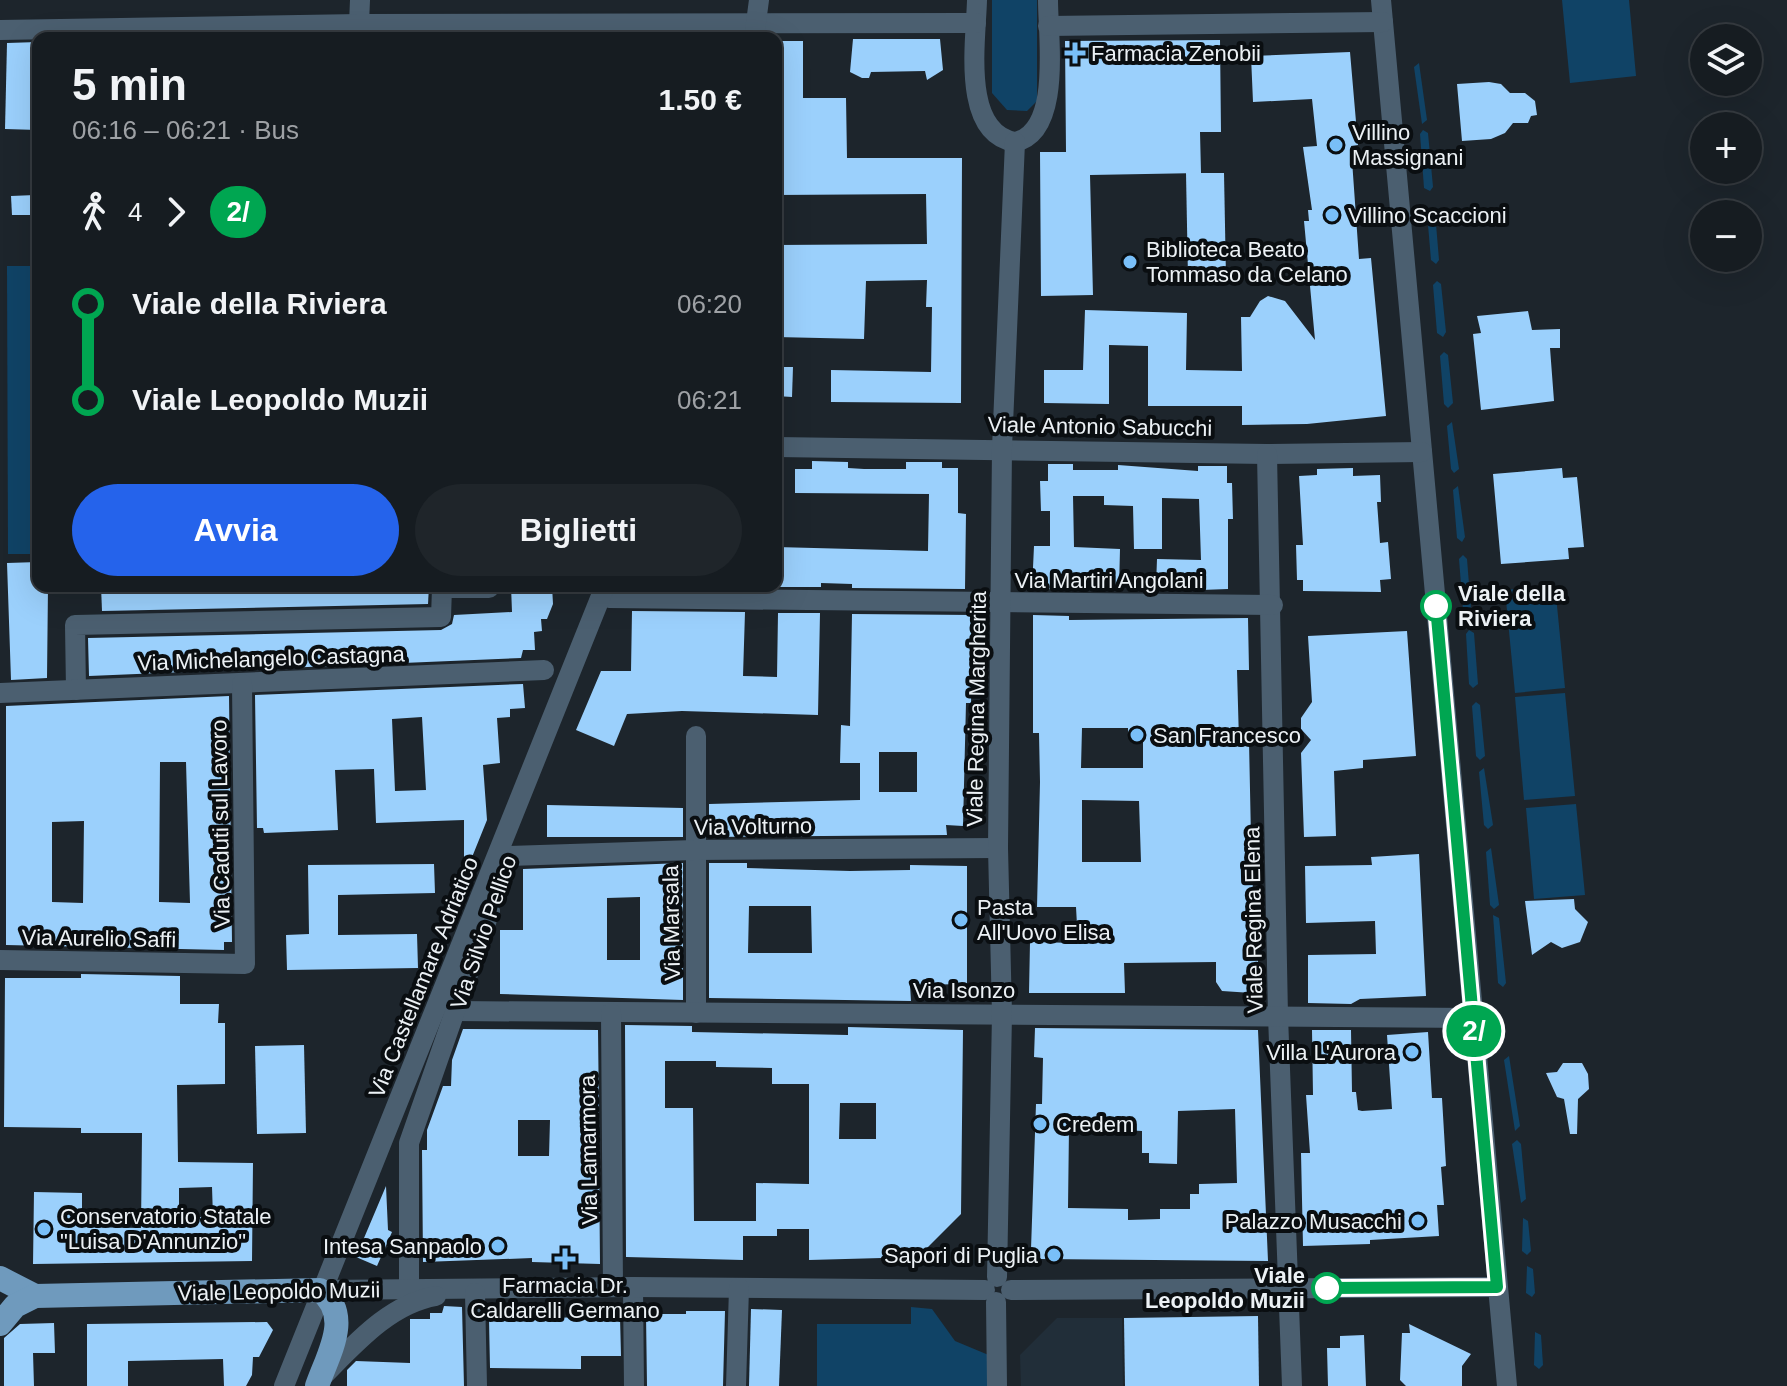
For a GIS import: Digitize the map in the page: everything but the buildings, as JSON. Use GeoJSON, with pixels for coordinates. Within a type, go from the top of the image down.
{"type":"FeatureCollection","features":[{"type":"Feature","properties":{"kind":"main road","name":"Viale Leopoldo Muzii"},"geometry":{"type":"LineString","coordinates":[[1,1278],[35,1296],[320,1290]]}},
{"type":"Feature","properties":{"kind":"main road"},"geometry":{"type":"LineString","coordinates":[[317,1384],[338,1319],[331,1301],[320,1290]]}},
{"type":"Feature","properties":{"kind":"main road"},"geometry":{"type":"LineString","coordinates":[[0,1324],[15,1306],[35,1296]]}},
{"type":"Feature","properties":{"kind":"street"},"geometry":{"type":"LineString","coordinates":[[359,24],[360,0]]}},
{"type":"Feature","properties":{"kind":"street"},"geometry":{"type":"LineString","coordinates":[[756,30],[759,0]]}},
{"type":"Feature","properties":{"kind":"street"},"geometry":{"type":"LineString","coordinates":[[977,0],[978,109],[989,130],[1015,142],[1036,131],[1046,111],[1048,0]]}},
{"type":"Feature","properties":{"kind":"street"},"geometry":{"type":"LineString","coordinates":[[1381,0],[1507,1386]]}},
{"type":"Feature","properties":{"kind":"street"},"geometry":{"type":"LineString","coordinates":[[1048,26],[1383,22]]}},
{"type":"Feature","properties":{"kind":"street"},"geometry":{"type":"LineString","coordinates":[[0,30],[359,24],[756,30],[976,23]]}},
{"type":"Feature","properties":{"kind":"street","name":"Viale Regina Margherita"},"geometry":{"type":"LineString","coordinates":[[997,1386],[1002,1014],[998,848],[1002,448],[1015,142]]}},
{"type":"Feature","properties":{"kind":"street","name":"Viale Antonio Sabucchi"},"geometry":{"type":"LineString","coordinates":[[782,447],[1267,454],[1422,452]]}},
{"type":"Feature","properties":{"kind":"street","name":"Viale Regina Elena"},"geometry":{"type":"LineString","coordinates":[[1267,454],[1273,605],[1278,1016],[1292,1386]]}},
{"type":"Feature","properties":{"kind":"street"},"geometry":{"type":"LineString","coordinates":[[76,690],[75,625],[441,617],[442,592]]}},
{"type":"Feature","properties":{"kind":"street","name":"Via Silvio Pellico"},"geometry":{"type":"LineString","coordinates":[[409,1289],[409,1143],[509,856],[608,592]]}},
{"type":"Feature","properties":{"kind":"street","name":"Via Castellamare Adriatico"},"geometry":{"type":"LineString","coordinates":[[284,1386],[320,1290],[608,592]]}},
{"type":"Feature","properties":{"kind":"street","name":"Via Martiri Angolani"},"geometry":{"type":"LineString","coordinates":[[665,592],[1002,604],[1273,605]]}},
{"type":"Feature","properties":{"kind":"street","name":"Via Michelangelo Castagna"},"geometry":{"type":"LineString","coordinates":[[0,693],[544,670]]}},
{"type":"Feature","properties":{"kind":"street","name":"Via Caduti sul Lavoro"},"geometry":{"type":"LineString","coordinates":[[242,684],[245,964]]}},
{"type":"Feature","properties":{"kind":"street","name":"Via Marsala"},"geometry":{"type":"LineString","coordinates":[[696,736],[696,1013]]}},
{"type":"Feature","properties":{"kind":"street","name":"Via Volturno"},"geometry":{"type":"LineString","coordinates":[[509,856],[694,850],[998,848]]}},
{"type":"Feature","properties":{"kind":"street","name":"Via Aurelio Saffi"},"geometry":{"type":"LineString","coordinates":[[0,960],[245,964]]}},
{"type":"Feature","properties":{"kind":"street","name":"Via Isonzo"},"geometry":{"type":"LineString","coordinates":[[455,1011],[1473,1018]]}},
{"type":"Feature","properties":{"kind":"street","name":"Via Lamarmora"},"geometry":{"type":"LineString","coordinates":[[611,1013],[623,1287],[634,1386]]}},
{"type":"Feature","properties":{"kind":"street","name":"Viale Leopoldo Muzii"},"geometry":{"type":"LineString","coordinates":[[320,1290],[1497,1287]]}},
{"type":"Feature","properties":{"kind":"street","name":"Viale Leopoldo Muzii"},"geometry":{"type":"LineString","coordinates":[[317,1384],[354,1346],[401,1307],[432,1297],[523,1288]]}},
{"type":"Feature","properties":{"kind":"street"},"geometry":{"type":"LineString","coordinates":[[736,1386],[739,1288]]}},
{"type":"Feature","properties":{"kind":"street"},"geometry":{"type":"LineString","coordinates":[[475,1293],[477,1386]]}},
{"type":"Feature","properties":{"kind":"shaded area"},"geometry":{"type":"Polygon","coordinates":[[[992,0],[1037,0],[1037,101],[1027,111],[1007,110],[992,93],[992,0]]]}},
{"type":"Feature","properties":{"kind":"shaded area"},"geometry":{"type":"Polygon","coordinates":[[[1562,0],[1629,0],[1636,76],[1570,83],[1562,0]]]}},
{"type":"Feature","properties":{"kind":"shaded area"},"geometry":{"type":"Polygon","coordinates":[[[1419,63],[1427,120],[1422,124],[1414,67],[1419,63]]]}},
{"type":"Feature","properties":{"kind":"shaded area"},"geometry":{"type":"Polygon","coordinates":[[[1423,130],[1428,133],[1433,187],[1430,191],[1424,188],[1420,134],[1423,130]]]}},
{"type":"Feature","properties":{"kind":"shaded area"},"geometry":{"type":"Polygon","coordinates":[[[1430,209],[1435,212],[1439,260],[1436,264],[1431,260],[1427,213],[1430,209]]]}},
{"type":"Feature","properties":{"kind":"shaded area"},"geometry":{"type":"Polygon","coordinates":[[[7,266],[32,266],[32,554],[8,554],[7,266]]]}},
{"type":"Feature","properties":{"kind":"shaded area"},"geometry":{"type":"Polygon","coordinates":[[[1437,281],[1441,284],[1446,332],[1443,337],[1437,333],[1433,285],[1437,281]]]}},
{"type":"Feature","properties":{"kind":"shaded area"},"geometry":{"type":"Polygon","coordinates":[[[1444,352],[1448,355],[1453,403],[1448,408],[1444,404],[1440,356],[1444,352]]]}},
{"type":"Feature","properties":{"kind":"shaded area"},"geometry":{"type":"Polygon","coordinates":[[[1452,422],[1459,469],[1454,473],[1447,426],[1452,422]]]}},
{"type":"Feature","properties":{"kind":"shaded area"},"geometry":{"type":"Polygon","coordinates":[[[1458,486],[1465,537],[1462,542],[1457,538],[1453,490],[1458,486]]]}},
{"type":"Feature","properties":{"kind":"shaded area"},"geometry":{"type":"Polygon","coordinates":[[[1463,555],[1467,559],[1471,609],[1466,614],[1463,610],[1459,559],[1463,555]]]}},
{"type":"Feature","properties":{"kind":"shaded area"},"geometry":{"type":"Polygon","coordinates":[[[1555,585],[1565,688],[1515,693],[1505,590],[1555,585]]]}},
{"type":"Feature","properties":{"kind":"shaded area"},"geometry":{"type":"Polygon","coordinates":[[[1469,630],[1474,633],[1478,684],[1473,688],[1469,684],[1466,634],[1469,630]]]}},
{"type":"Feature","properties":{"kind":"shaded area"},"geometry":{"type":"Polygon","coordinates":[[[1565,693],[1575,796],[1524,800],[1515,697],[1565,693]]]}},
{"type":"Feature","properties":{"kind":"shaded area"},"geometry":{"type":"Polygon","coordinates":[[[1476,702],[1480,705],[1485,756],[1480,760],[1476,756],[1472,706],[1476,702]]]}},
{"type":"Feature","properties":{"kind":"shaded area"},"geometry":{"type":"Polygon","coordinates":[[[1484,768],[1493,825],[1488,829],[1484,825],[1479,772],[1484,768]]]}},
{"type":"Feature","properties":{"kind":"shaded area"},"geometry":{"type":"Polygon","coordinates":[[[1576,804],[1585,895],[1534,899],[1526,808],[1576,804]]]}},
{"type":"Feature","properties":{"kind":"shaded area"},"geometry":{"type":"Polygon","coordinates":[[[1491,848],[1499,905],[1494,909],[1490,905],[1486,852],[1491,848]]]}},
{"type":"Feature","properties":{"kind":"shaded area"},"geometry":{"type":"Polygon","coordinates":[[[1493,915],[1499,918],[1506,983],[1503,987],[1498,983],[1493,915]]]}},
{"type":"Feature","properties":{"kind":"shaded area"},"geometry":{"type":"Polygon","coordinates":[[[1509,1056],[1520,1126],[1515,1131],[1504,1060],[1509,1056]]]}},
{"type":"Feature","properties":{"kind":"shaded area"},"geometry":{"type":"Polygon","coordinates":[[[1517,1140],[1521,1144],[1526,1199],[1521,1203],[1512,1144],[1517,1140]]]}},
{"type":"Feature","properties":{"kind":"shaded area"},"geometry":{"type":"Polygon","coordinates":[[[1523,1218],[1528,1221],[1531,1251],[1527,1255],[1522,1251],[1523,1218]]]}},
{"type":"Feature","properties":{"kind":"shaded area"},"geometry":{"type":"Polygon","coordinates":[[[1527,1266],[1533,1269],[1535,1293],[1532,1297],[1526,1293],[1527,1266]]]}},
{"type":"Feature","properties":{"kind":"shaded area"},"geometry":{"type":"Polygon","coordinates":[[[911,1307],[932,1309],[955,1341],[991,1356],[990,1386],[817,1386],[817,1324],[911,1324],[911,1307]]]}},
{"type":"Feature","properties":{"kind":"shaded area"},"geometry":{"type":"Polygon","coordinates":[[[1057,1318],[1122,1318],[1123,1386],[1021,1386],[1020,1355],[1057,1318]]]}},
{"type":"Feature","properties":{"kind":"shaded area"},"geometry":{"type":"Polygon","coordinates":[[[1535,1332],[1541,1335],[1543,1365],[1539,1369],[1534,1365],[1535,1332]]]}},
{"type":"Feature","properties":{"kind":"bus line","name":"2/"},"geometry":{"type":"LineString","coordinates":[[1327,1288],[1497,1287],[1436,606]]}},
{"type":"Feature","properties":{"kind":"place","name":"Farmacia Zenobii"},"geometry":{"type":"Point","coordinates":[1075,53]}},
{"type":"Feature","properties":{"kind":"place","name":"Villino Massignani"},"geometry":{"type":"Point","coordinates":[1336,145]}},
{"type":"Feature","properties":{"kind":"place","name":"Villino Scaccioni"},"geometry":{"type":"Point","coordinates":[1332,215]}},
{"type":"Feature","properties":{"kind":"place","name":"Biblioteca Beato Tommaso da Celano"},"geometry":{"type":"Point","coordinates":[1130,262]}},
{"type":"Feature","properties":{"kind":"place","name":"Viale della Riviera"},"geometry":{"type":"Point","coordinates":[1436,606]}},
{"type":"Feature","properties":{"kind":"place","name":"San Francesco"},"geometry":{"type":"Point","coordinates":[1137,735]}},
{"type":"Feature","properties":{"kind":"place","name":"Pasta All'Uovo Elisa"},"geometry":{"type":"Point","coordinates":[961,920]}},
{"type":"Feature","properties":{"kind":"place","name":"Villa L'Aurora"},"geometry":{"type":"Point","coordinates":[1412,1052]}},
{"type":"Feature","properties":{"kind":"place","name":"Credem"},"geometry":{"type":"Point","coordinates":[1040,1124]}},
{"type":"Feature","properties":{"kind":"place","name":"Palazzo Musacchi"},"geometry":{"type":"Point","coordinates":[1418,1221]}},
{"type":"Feature","properties":{"kind":"place","name":"Conservatorio Statale \"Luisa D'Annunzio\""},"geometry":{"type":"Point","coordinates":[44,1229]}},
{"type":"Feature","properties":{"kind":"place","name":"Intesa Sanpaolo"},"geometry":{"type":"Point","coordinates":[498,1246]}},
{"type":"Feature","properties":{"kind":"place","name":"Sapori di Puglia"},"geometry":{"type":"Point","coordinates":[1054,1255]}},
{"type":"Feature","properties":{"kind":"place","name":"Farmacia Dr. Caldarelli Germano"},"geometry":{"type":"Point","coordinates":[565,1259]}},
{"type":"Feature","properties":{"kind":"place","name":"Viale Leopoldo Muzii"},"geometry":{"type":"Point","coordinates":[1327,1288]}}]}
